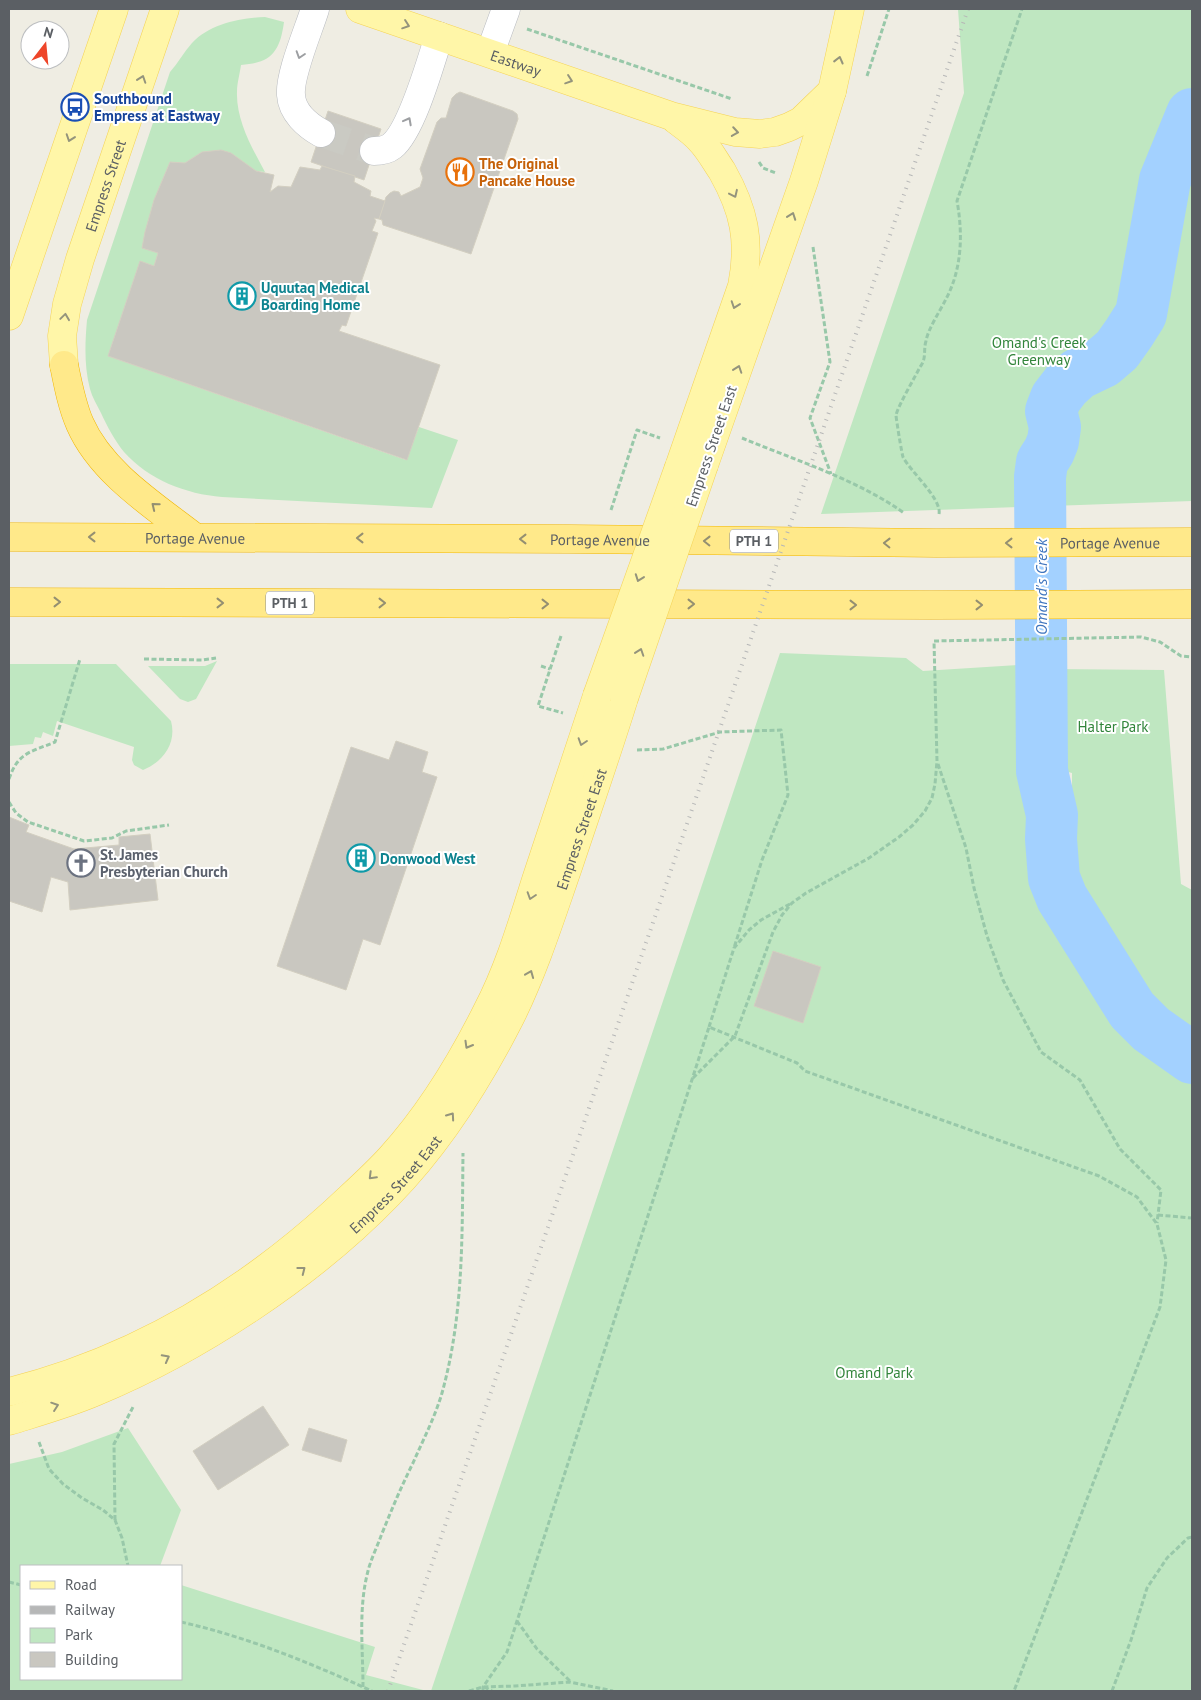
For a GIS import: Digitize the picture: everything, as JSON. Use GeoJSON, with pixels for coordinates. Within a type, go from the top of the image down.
{"type":"FeatureCollection","features":[{"type":"Feature","properties":{"kind":"highway"},"geometry":{"type":"LineString","coordinates":[[64,365],[70,397],[80,425],[96,452],[117,476],[193,536]]}},
{"type":"Feature","properties":{"kind":"highway","name":"Portage Avenue"},"geometry":{"type":"LineString","coordinates":[[9,537],[937,531],[1145,543],[1192,542]]}},
{"type":"Feature","properties":{"kind":"highway","name":"PTH 1"},"geometry":{"type":"LineString","coordinates":[[9,602],[1192,604]]}},
{"type":"Feature","properties":{"kind":"main road"},"geometry":{"type":"LineString","coordinates":[[9,316],[114,9]]}},
{"type":"Feature","properties":{"kind":"main road","name":"Empress Street"},"geometry":{"type":"LineString","coordinates":[[64,365],[62,336],[67,304],[80,259],[166,9]]}},
{"type":"Feature","properties":{"kind":"main road","name":"Eastway"},"geometry":{"type":"LineString","coordinates":[[360,9],[671,116],[735,132],[760,134],[775,132],[801,121],[832,90]]}},
{"type":"Feature","properties":{"kind":"main road","name":"Empress Street East"},"geometry":{"type":"LineString","coordinates":[[9,1392],[43,1384],[118,1356],[176,1327],[245,1284],[299,1243],[353,1194],[391,1156],[431,1106],[457,1065],[487,1012],[505,972],[597,696],[692,466],[804,181],[832,90],[850,9]]}},
{"type":"Feature","properties":{"kind":"main road","name":"Empress Street East"},"geometry":{"type":"LineString","coordinates":[[9,1421],[92,1393],[149,1367],[202,1338],[250,1307],[319,1256],[366,1216],[410,1171],[470,1088],[495,1046],[527,981],[555,905],[624,698],[742,286],[746,258],[745,231],[740,207],[733,190],[700,140],[671,116]]}},
{"type":"Feature","properties":{"kind":"lane"},"geometry":{"type":"LineString","coordinates":[[315,9],[293,77],[290,95],[297,112],[307,125],[321,133]]}},
{"type":"Feature","properties":{"kind":"lane"},"geometry":{"type":"LineString","coordinates":[[490,53],[506,9]]}},
{"type":"Feature","properties":{"kind":"lane"},"geometry":{"type":"LineString","coordinates":[[374,151],[392,146],[400,138],[413,112],[439,36]]}},
{"type":"Feature","properties":{"kind":"path"},"geometry":{"type":"LineString","coordinates":[[937,531],[940,510],[936,501],[902,455],[896,417],[924,361],[926,341],[950,289],[960,255],[960,219],[957,201],[1022,9]]}},
{"type":"Feature","properties":{"kind":"path"},"geometry":{"type":"LineString","coordinates":[[812,241],[830,362],[810,418],[831,474]]}},
{"type":"Feature","properties":{"kind":"path"},"geometry":{"type":"LineString","coordinates":[[608,518],[637,430],[664,439]]}},
{"type":"Feature","properties":{"kind":"path"},"geometry":{"type":"LineString","coordinates":[[740,436],[831,474],[886,500],[906,514]]}},
{"type":"Feature","properties":{"kind":"path"},"geometry":{"type":"LineString","coordinates":[[561,636],[538,706],[566,714]]}},
{"type":"Feature","properties":{"kind":"path"},"geometry":{"type":"LineString","coordinates":[[734,948],[749,930],[761,920],[868,858],[913,825],[925,811],[932,798],[937,761],[934,641],[1141,637],[1160,642],[1181,656],[1192,657]]}},
{"type":"Feature","properties":{"kind":"path"},"geometry":{"type":"LineString","coordinates":[[144,659],[202,660],[216,658]]}},
{"type":"Feature","properties":{"kind":"path"},"geometry":{"type":"LineString","coordinates":[[9,779],[17,761],[31,751],[56,742],[80,659]]}},
{"type":"Feature","properties":{"kind":"path"},"geometry":{"type":"LineString","coordinates":[[541,666],[550,669]]}},
{"type":"Feature","properties":{"kind":"path"},"geometry":{"type":"LineString","coordinates":[[483,1689],[507,1652],[710,1027],[762,860],[788,795],[781,730],[720,732],[663,749],[633,750]]}},
{"type":"Feature","properties":{"kind":"path"},"geometry":{"type":"LineString","coordinates":[[937,761],[966,848],[974,888],[987,936],[1003,980],[1041,1052],[1080,1080],[1120,1149],[1161,1190],[1157,1224],[1166,1260],[1160,1307],[1014,1691]]}},
{"type":"Feature","properties":{"kind":"path"},"geometry":{"type":"LineString","coordinates":[[9,802],[16,813],[28,822],[84,840],[112,838],[126,830],[169,825]]}},
{"type":"Feature","properties":{"kind":"path"},"geometry":{"type":"LineString","coordinates":[[693,1078],[735,1036],[772,932],[792,903]]}},
{"type":"Feature","properties":{"kind":"path"},"geometry":{"type":"LineString","coordinates":[[710,1027],[797,1063],[805,1071],[1099,1176],[1138,1197],[1157,1224]]}},
{"type":"Feature","properties":{"kind":"path"},"geometry":{"type":"LineString","coordinates":[[363,1687],[362,1600],[368,1569],[400,1489],[442,1394],[451,1355],[458,1312],[462,1264],[463,1148]]}},
{"type":"Feature","properties":{"kind":"path"},"geometry":{"type":"LineString","coordinates":[[1158,1215],[1192,1218]]}},
{"type":"Feature","properties":{"kind":"path"},"geometry":{"type":"LineString","coordinates":[[128,1565],[122,1538],[115,1520],[114,1444],[135,1404]]}},
{"type":"Feature","properties":{"kind":"path"},"geometry":{"type":"LineString","coordinates":[[40,1442],[48,1469],[63,1484],[115,1520]]}},
{"type":"Feature","properties":{"kind":"path"},"geometry":{"type":"LineString","coordinates":[[1112,1691],[1148,1588],[1167,1558],[1188,1538],[1192,1537]]}},
{"type":"Feature","properties":{"kind":"path"},"geometry":{"type":"LineString","coordinates":[[517,1621],[537,1649],[570,1682]]}},
{"type":"Feature","properties":{"kind":"path"},"geometry":{"type":"LineString","coordinates":[[182,1622],[240,1637],[372,1691]]}},
{"type":"Feature","properties":{"kind":"path"},"geometry":{"type":"LineString","coordinates":[[469,1691],[570,1682],[613,1691]]}},
{"type":"Feature","properties":{"kind":"path"},"geometry":{"type":"LineString","coordinates":[[483,1689],[492,1691]]}},
{"type":"Feature","properties":{"kind":"green space","name":"Omand's Creek Greenway"},"geometry":{"type":"Polygon","coordinates":[[[958,9],[1192,9],[1192,501],[821,514],[964,93],[958,9]]]}},
{"type":"Feature","properties":{"kind":"green space"},"geometry":{"type":"Polygon","coordinates":[[[265,17],[284,22],[280,41],[273,54],[267,58],[260,62],[241,65],[237,102],[250,144],[265,172],[256,171],[221,150],[202,152],[185,163],[170,162],[150,215],[143,248],[158,253],[154,266],[140,262],[108,356],[406,460],[419,427],[458,440],[432,508],[222,497],[182,489],[157,478],[134,462],[124,452],[117,443],[91,392],[85,346],[87,320],[170,72],[192,43],[207,31],[225,23],[265,17]]]}},
{"type":"Feature","properties":{"kind":"green space","name":"Omand Park"},"geometry":{"type":"Polygon","coordinates":[[[780,653],[906,658],[923,671],[1032,664],[1035,714],[1028,769],[1038,810],[1045,826],[1042,854],[1044,891],[1060,930],[1083,966],[1114,1022],[1148,1050],[1192,1077],[1192,1691],[431,1691],[780,653]]]}},
{"type":"Feature","properties":{"kind":"green space"},"geometry":{"type":"Polygon","coordinates":[[[217,661],[196,699],[188,702],[180,699],[148,666],[205,666],[217,661]]]}},
{"type":"Feature","properties":{"kind":"green space"},"geometry":{"type":"Polygon","coordinates":[[[9,664],[116,664],[171,721],[172,737],[167,751],[157,762],[143,770],[134,765],[132,760],[134,747],[57,721],[53,736],[43,732],[41,738],[35,737],[33,744],[9,746],[9,664]]]}},
{"type":"Feature","properties":{"kind":"green space","name":"Halter Park"},"geometry":{"type":"Polygon","coordinates":[[[1052,669],[1164,670],[1181,884],[1192,890],[1192,1043],[1175,1031],[1130,976],[1102,928],[1077,895],[1066,868],[1067,841],[1072,820],[1072,773],[1057,769],[1057,724],[1052,669]]]}},
{"type":"Feature","properties":{"kind":"green space"},"geometry":{"type":"Polygon","coordinates":[[[128,1428],[181,1510],[160,1565],[20,1565],[20,1680],[182,1680],[182,1585],[375,1647],[366,1675],[427,1691],[9,1691],[9,1464],[62,1452],[128,1428]]]}},
{"type":"Feature","properties":{"kind":"building","name":"The Original Pancake House"},"geometry":{"type":"Polygon","coordinates":[[[460,92],[513,111],[517,114],[518,119],[471,254],[383,225],[382,220],[379,219],[386,197],[390,193],[394,191],[399,192],[401,196],[420,187],[423,178],[420,169],[437,122],[441,118],[446,118],[452,98],[460,92]]]}},
{"type":"Feature","properties":{"kind":"building"},"geometry":{"type":"Polygon","coordinates":[[[328,111],[381,129],[364,180],[311,162],[328,111]]]}},
{"type":"Feature","properties":{"kind":"building","name":"Uquutaq Medical Boarding Home"},"geometry":{"type":"Polygon","coordinates":[[[221,150],[231,153],[256,171],[274,175],[270,192],[278,186],[291,187],[300,167],[320,170],[322,166],[355,176],[354,182],[371,191],[370,196],[385,201],[379,219],[374,218],[376,221],[372,231],[378,233],[346,326],[342,325],[339,331],[440,365],[407,460],[108,356],[140,261],[154,266],[158,253],[142,248],[154,200],[170,162],[185,163],[202,152],[221,150]]]}},
{"type":"Feature","properties":{"kind":"building","name":"Donwood West"},"geometry":{"type":"Polygon","coordinates":[[[396,741],[428,752],[422,772],[437,777],[380,945],[363,939],[346,990],[277,966],[351,747],[389,760],[396,741]]]}},
{"type":"Feature","properties":{"kind":"building","name":"St. James Presbyterian Church"},"geometry":{"type":"Polygon","coordinates":[[[9,817],[29,825],[26,832],[74,849],[119,845],[119,837],[150,834],[158,900],[70,910],[68,882],[51,877],[42,912],[9,901],[9,817]]]}},
{"type":"Feature","properties":{"kind":"building"},"geometry":{"type":"Polygon","coordinates":[[[773,951],[821,967],[803,1023],[754,1006],[773,951]]]}},
{"type":"Feature","properties":{"kind":"building"},"geometry":{"type":"Polygon","coordinates":[[[263,1406],[289,1445],[218,1490],[193,1451],[263,1406]]]}},
{"type":"Feature","properties":{"kind":"building"},"geometry":{"type":"Polygon","coordinates":[[[309,1428],[347,1440],[341,1462],[302,1450],[309,1428]]]}},
{"type":"Feature","properties":{"kind":"waterway","name":"Omand's Creek"},"geometry":{"type":"LineString","coordinates":[[1192,114],[1165,180],[1141,314],[1117,350],[1103,362],[1078,374],[1056,398],[1051,411],[1055,427],[1053,441],[1042,462],[1040,477],[1042,771],[1052,815],[1051,839],[1054,878],[1062,898],[1132,1010],[1151,1029],[1192,1058]]}},
{"type":"Feature","properties":{"kind":"tunnel"},"geometry":{"type":"LineString","coordinates":[[321,133],[374,151]]}},
{"type":"Feature","properties":{"kind":"railway"},"geometry":{"type":"LineString","coordinates":[[388,1691],[968,9]]}},
{"type":"Feature","properties":{"kind":"place","name":"Southbound Empress at Eastway"},"geometry":{"type":"Point","coordinates":[75,107]}},
{"type":"Feature","properties":{"kind":"place","name":"The Original Pancake House"},"geometry":{"type":"Point","coordinates":[460,172]}},
{"type":"Feature","properties":{"kind":"place","name":"Uquutaq Medical Boarding Home"},"geometry":{"type":"Point","coordinates":[242,296]}},
{"type":"Feature","properties":{"kind":"place","name":"Donwood West"},"geometry":{"type":"Point","coordinates":[361,858]}},
{"type":"Feature","properties":{"kind":"place","name":"St. James Presbyterian Church"},"geometry":{"type":"Point","coordinates":[81,863]}}]}
